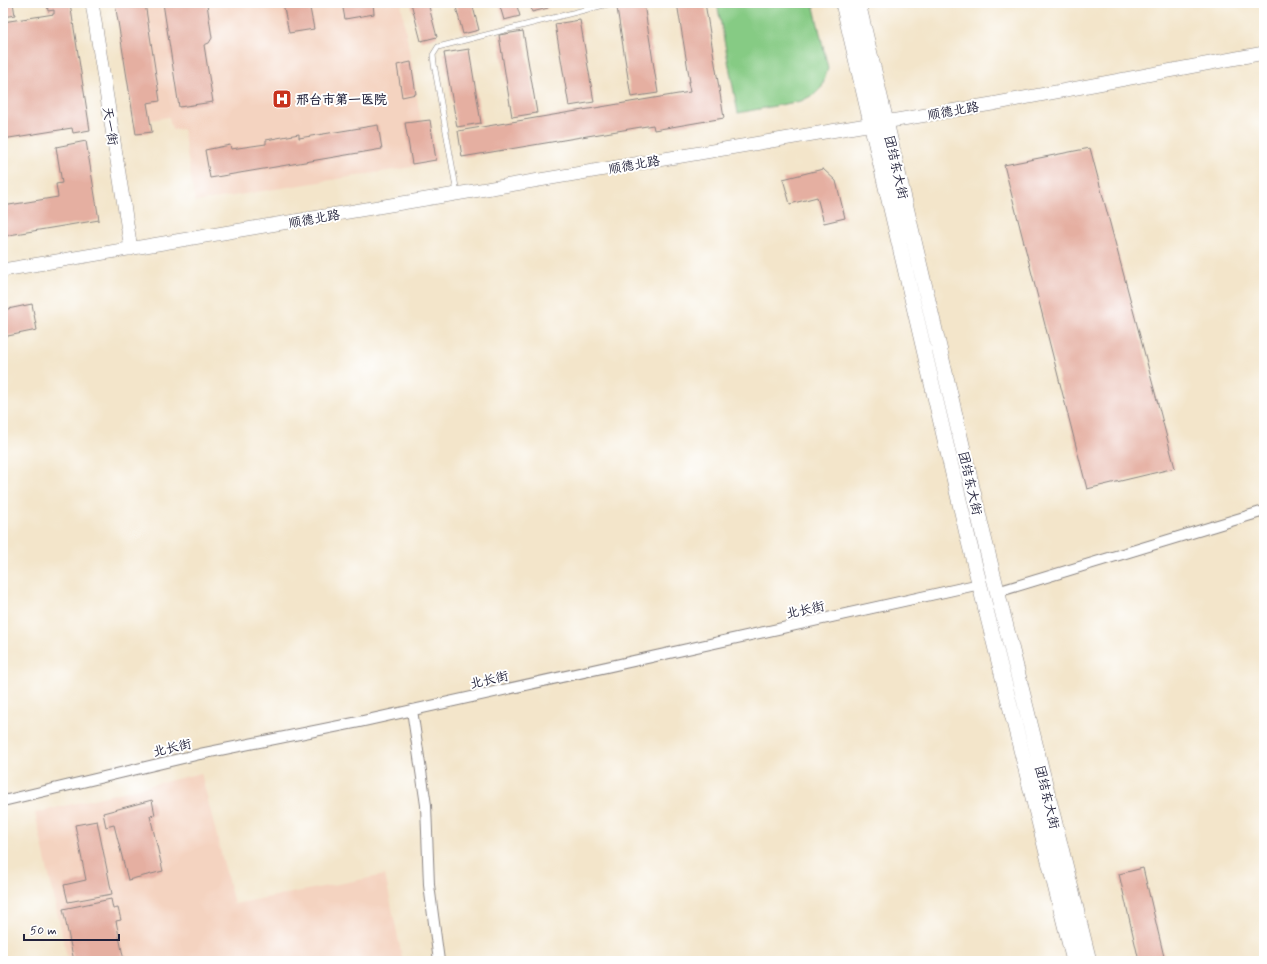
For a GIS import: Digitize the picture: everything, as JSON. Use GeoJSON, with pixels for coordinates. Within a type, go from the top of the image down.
{"type":"FeatureCollection","features":[{"type":"Feature","properties":{"kind":"main road","name":"团结东大街"},"geometry":{"type":"LineString","coordinates":[[843,3],[879,123],[1089,961]]}},
{"type":"Feature","properties":{"kind":"main road","name":"团结东大街"},"geometry":{"type":"LineString","coordinates":[[858,3],[879,123],[980,584],[1074,961]]}},
{"type":"Feature","properties":{"kind":"street","name":"天一街"},"geometry":{"type":"LineString","coordinates":[[92,3],[131,249]]}},
{"type":"Feature","properties":{"kind":"street","name":"顺德北路"},"geometry":{"type":"LineString","coordinates":[[3,270],[879,123],[1264,53]]}},
{"type":"Feature","properties":{"kind":"street"},"geometry":{"type":"LineString","coordinates":[[997,592],[1264,511]]}},
{"type":"Feature","properties":{"kind":"street","name":"北长街"},"geometry":{"type":"LineString","coordinates":[[3,801],[200,754],[412,710],[980,584]]}},
{"type":"Feature","properties":{"kind":"street"},"geometry":{"type":"LineString","coordinates":[[412,710],[426,805],[429,885],[439,961]]}},
{"type":"Feature","properties":{"kind":"lane"},"geometry":{"type":"LineString","coordinates":[[457,194],[434,64],[433,55],[438,47],[612,3]]}},
{"type":"Feature","properties":{"kind":"shaded area","name":"邢台市第一医院"},"geometry":{"type":"Polygon","coordinates":[[[132,3],[401,3],[421,121],[430,120],[437,163],[195,202],[183,129],[172,130],[169,117],[150,120],[132,3]]]}},
{"type":"Feature","properties":{"kind":"shaded area"},"geometry":{"type":"Polygon","coordinates":[[[201,773],[234,904],[385,875],[403,961],[68,961],[35,813],[201,773]]]}},
{"type":"Feature","properties":{"kind":"green space"},"geometry":{"type":"Polygon","coordinates":[[[717,3],[813,3],[828,68],[822,87],[815,94],[801,101],[738,113],[717,3]]]}},
{"type":"Feature","properties":{"kind":"building"},"geometry":{"type":"Polygon","coordinates":[[[3,3],[13,3],[15,15],[3,17],[3,3]]]}},
{"type":"Feature","properties":{"kind":"building"},"geometry":{"type":"Polygon","coordinates":[[[47,3],[70,3],[90,130],[73,133],[72,128],[3,139],[3,22],[54,14],[54,10],[48,11],[47,3]]]}},
{"type":"Feature","properties":{"kind":"building"},"geometry":{"type":"Polygon","coordinates":[[[115,3],[145,3],[160,101],[147,103],[152,132],[136,134],[115,3]]]}},
{"type":"Feature","properties":{"kind":"building"},"geometry":{"type":"Polygon","coordinates":[[[163,3],[207,4],[212,38],[209,43],[204,45],[213,102],[179,107],[163,3]]]}},
{"type":"Feature","properties":{"kind":"building"},"geometry":{"type":"Polygon","coordinates":[[[283,3],[309,3],[314,29],[289,33],[283,3]]]}},
{"type":"Feature","properties":{"kind":"building"},"geometry":{"type":"Polygon","coordinates":[[[342,3],[373,3],[374,14],[345,19],[342,3]]]}},
{"type":"Feature","properties":{"kind":"building"},"geometry":{"type":"Polygon","coordinates":[[[411,3],[428,3],[437,37],[421,41],[411,3]]]}},
{"type":"Feature","properties":{"kind":"building"},"geometry":{"type":"Polygon","coordinates":[[[455,3],[472,3],[479,30],[463,34],[455,3]]]}},
{"type":"Feature","properties":{"kind":"building"},"geometry":{"type":"Polygon","coordinates":[[[499,3],[516,3],[520,16],[504,20],[499,3]]]}},
{"type":"Feature","properties":{"kind":"building"},"geometry":{"type":"Polygon","coordinates":[[[530,3],[547,3],[548,8],[532,12],[530,3]]]}},
{"type":"Feature","properties":{"kind":"building"},"geometry":{"type":"Polygon","coordinates":[[[677,3],[705,3],[724,118],[654,130],[653,125],[462,157],[458,131],[690,92],[688,82],[690,82],[677,3]]]}},
{"type":"Feature","properties":{"kind":"building"},"geometry":{"type":"Polygon","coordinates":[[[644,4],[658,93],[631,97],[617,8],[644,4]]]}},
{"type":"Feature","properties":{"kind":"building"},"geometry":{"type":"Polygon","coordinates":[[[580,20],[594,102],[569,106],[555,24],[580,20]]]}},
{"type":"Feature","properties":{"kind":"building"},"geometry":{"type":"Polygon","coordinates":[[[523,31],[537,113],[512,117],[499,35],[523,31]]]}},
{"type":"Feature","properties":{"kind":"building"},"geometry":{"type":"Polygon","coordinates":[[[469,49],[481,123],[457,127],[444,53],[469,49]]]}},
{"type":"Feature","properties":{"kind":"building"},"geometry":{"type":"Polygon","coordinates":[[[411,62],[416,94],[402,97],[397,65],[411,62]]]}},
{"type":"Feature","properties":{"kind":"building"},"geometry":{"type":"Polygon","coordinates":[[[430,120],[436,160],[412,164],[405,123],[430,120]]]}},
{"type":"Feature","properties":{"kind":"building"},"geometry":{"type":"Polygon","coordinates":[[[378,125],[382,149],[210,178],[205,150],[230,145],[231,149],[266,144],[266,140],[299,134],[299,138],[378,125]]]}},
{"type":"Feature","properties":{"kind":"building"},"geometry":{"type":"Polygon","coordinates":[[[86,141],[99,220],[3,236],[3,206],[58,197],[56,184],[62,183],[56,147],[86,141]]]}},
{"type":"Feature","properties":{"kind":"building"},"geometry":{"type":"Polygon","coordinates":[[[1090,148],[1175,468],[1087,489],[1004,165],[1090,148]]]}},
{"type":"Feature","properties":{"kind":"building"},"geometry":{"type":"Polygon","coordinates":[[[823,169],[836,181],[845,218],[824,223],[817,197],[790,204],[783,179],[823,169]]]}},
{"type":"Feature","properties":{"kind":"building"},"geometry":{"type":"Polygon","coordinates":[[[32,304],[37,330],[3,337],[3,310],[32,304]]]}},
{"type":"Feature","properties":{"kind":"building"},"geometry":{"type":"Polygon","coordinates":[[[152,800],[155,815],[150,816],[163,871],[128,880],[114,825],[106,827],[103,813],[152,800]]]}},
{"type":"Feature","properties":{"kind":"building"},"geometry":{"type":"Polygon","coordinates":[[[97,821],[112,894],[68,902],[64,885],[86,880],[75,825],[97,821]]]}},
{"type":"Feature","properties":{"kind":"building"},"geometry":{"type":"Polygon","coordinates":[[[1143,868],[1165,961],[1139,961],[1119,874],[1143,868]]]}},
{"type":"Feature","properties":{"kind":"building"},"geometry":{"type":"Polygon","coordinates":[[[111,899],[113,909],[118,908],[121,920],[116,921],[124,961],[74,961],[63,909],[111,899]]]}},
{"type":"Feature","properties":{"kind":"place","name":"邢台市第一医院"},"geometry":{"type":"Point","coordinates":[282,99]}}]}
